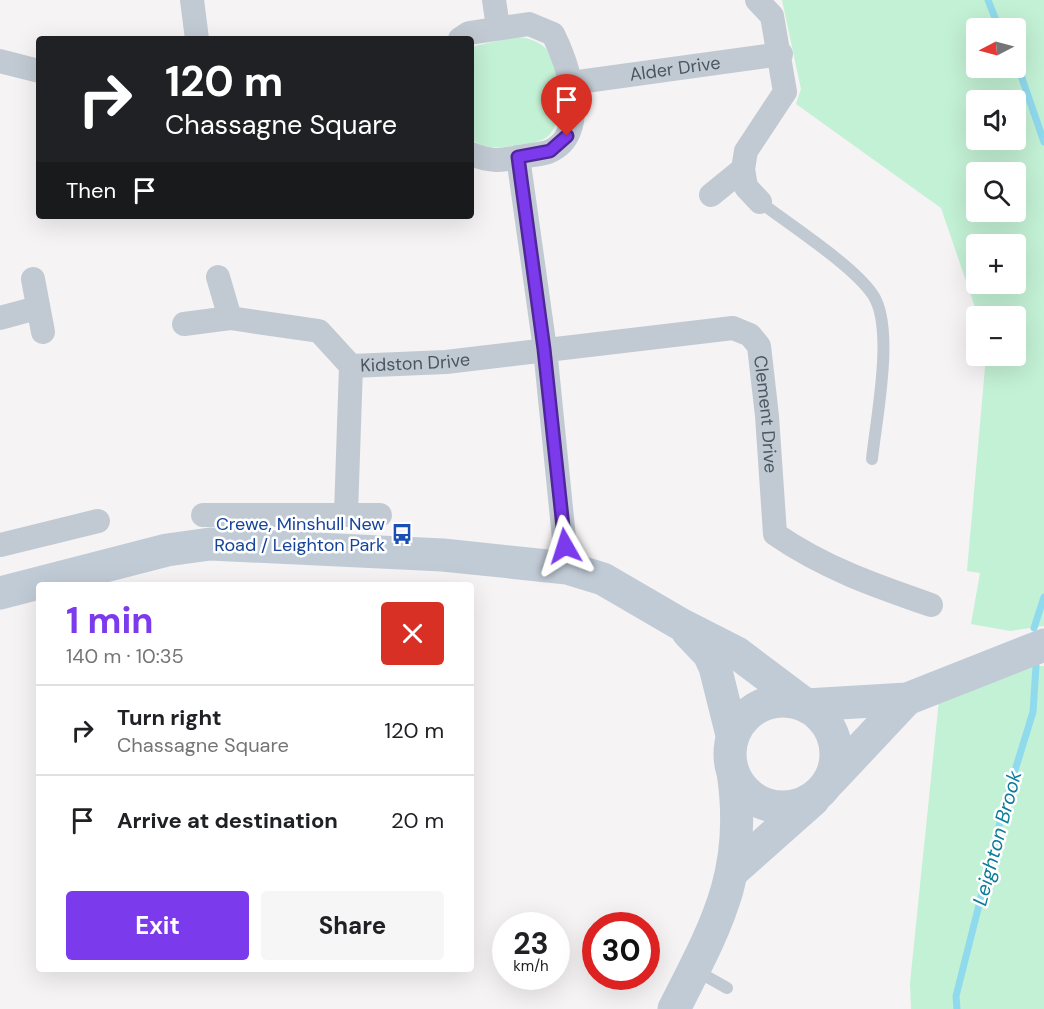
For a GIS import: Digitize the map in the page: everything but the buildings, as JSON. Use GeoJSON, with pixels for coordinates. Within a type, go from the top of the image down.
{"type":"FeatureCollection","features":[{"type":"Feature","properties":{"kind":"street"},"geometry":{"type":"LineString","coordinates":[[192,0],[197,36]]}},
{"type":"Feature","properties":{"kind":"street"},"geometry":{"type":"LineString","coordinates":[[494,0],[498,27]]}},
{"type":"Feature","properties":{"kind":"street"},"geometry":{"type":"LineString","coordinates":[[757,0],[772,16],[781,54],[785,92],[746,151],[743,169],[746,187],[760,202]]}},
{"type":"Feature","properties":{"kind":"street"},"geometry":{"type":"LineString","coordinates":[[464,36],[498,27],[529,24],[553,34],[565,57],[574,110],[567,136],[550,151],[489,161],[474,154]]}},
{"type":"Feature","properties":{"kind":"street","name":"Alder Drive"},"geometry":{"type":"LineString","coordinates":[[571,83],[781,54]]}},
{"type":"Feature","properties":{"kind":"street"},"geometry":{"type":"LineString","coordinates":[[0,61],[36,70]]}},
{"type":"Feature","properties":{"kind":"street"},"geometry":{"type":"LineString","coordinates":[[518,157],[544,349],[567,568]]}},
{"type":"Feature","properties":{"kind":"street"},"geometry":{"type":"LineString","coordinates":[[711,195],[743,169]]}},
{"type":"Feature","properties":{"kind":"street"},"geometry":{"type":"LineString","coordinates":[[218,277],[230,318]]}},
{"type":"Feature","properties":{"kind":"street"},"geometry":{"type":"LineString","coordinates":[[33,279],[43,332]]}},
{"type":"Feature","properties":{"kind":"street"},"geometry":{"type":"LineString","coordinates":[[0,318],[37,308]]}},
{"type":"Feature","properties":{"kind":"street","name":"Kidston Drive"},"geometry":{"type":"LineString","coordinates":[[184,324],[230,318],[319,331],[351,366],[446,362],[544,349]]}},
{"type":"Feature","properties":{"kind":"street","name":"Clement Drive"},"geometry":{"type":"LineString","coordinates":[[544,349],[710,329],[733,328],[750,334],[759,346],[767,416],[775,534],[804,555],[855,579],[931,605]]}},
{"type":"Feature","properties":{"kind":"street"},"geometry":{"type":"LineString","coordinates":[[346,514],[351,366]]}},
{"type":"Feature","properties":{"kind":"street"},"geometry":{"type":"LineString","coordinates":[[203,515],[380,515]]}},
{"type":"Feature","properties":{"kind":"street"},"geometry":{"type":"LineString","coordinates":[[0,545],[83,518]]}},
{"type":"Feature","properties":{"kind":"street"},"geometry":{"type":"LineString","coordinates":[[43,582],[167,550],[210,544],[443,555],[567,568],[603,579],[682,625],[737,653],[824,718],[835,737],[837,759],[825,788],[801,805],[780,808],[760,803],[744,790],[733,772]]}},
{"type":"Feature","properties":{"kind":"street"},"geometry":{"type":"LineString","coordinates":[[0,593],[36,584]]}},
{"type":"Feature","properties":{"kind":"street"},"geometry":{"type":"LineString","coordinates":[[682,625],[712,660],[732,735]]}},
{"type":"Feature","properties":{"kind":"street"},"geometry":{"type":"LineString","coordinates":[[674,1009],[715,927],[734,871],[738,810],[729,754],[732,735],[741,720],[763,705],[789,700],[806,705],[907,699],[1044,645]]}},
{"type":"Feature","properties":{"kind":"street"},"geometry":{"type":"LineString","coordinates":[[734,871],[825,788],[907,699]]}},
{"type":"Feature","properties":{"kind":"lane"},"geometry":{"type":"LineString","coordinates":[[760,202],[857,277],[875,297],[885,345],[872,459]]}},
{"type":"Feature","properties":{"kind":"lane"},"geometry":{"type":"LineString","coordinates":[[694,969],[727,988]]}},
{"type":"Feature","properties":{"kind":"green space"},"geometry":{"type":"Polygon","coordinates":[[[782,0],[1044,0],[1044,626],[1010,631],[971,624],[980,573],[967,571],[985,366],[1026,366],[1026,306],[975,306],[970,294],[1026,294],[1026,234],[966,234],[966,281],[941,208],[796,104],[801,89],[782,0]]]}},
{"type":"Feature","properties":{"kind":"green space"},"geometry":{"type":"Polygon","coordinates":[[[514,37],[534,41],[547,50],[556,72],[559,97],[556,121],[547,137],[539,141],[505,147],[485,146],[474,141],[474,46],[514,37]]]}},
{"type":"Feature","properties":{"kind":"green space"},"geometry":{"type":"Polygon","coordinates":[[[1036,666],[1044,666],[1044,1009],[911,1009],[910,983],[939,700],[1036,666]]]}},
{"type":"Feature","properties":{"kind":"waterway","name":"Leighton Brook"},"geometry":{"type":"LineString","coordinates":[[988,0],[995,18]]}},
{"type":"Feature","properties":{"kind":"waterway","name":"Leighton Brook"},"geometry":{"type":"LineString","coordinates":[[1022,78],[1044,142]]}},
{"type":"Feature","properties":{"kind":"waterway","name":"Leighton Brook"},"geometry":{"type":"LineString","coordinates":[[1034,628],[1044,597]]}},
{"type":"Feature","properties":{"kind":"waterway","name":"Leighton Brook"},"geometry":{"type":"LineString","coordinates":[[957,1009],[956,996],[1004,806],[1033,712],[1036,666]]}},
{"type":"Feature","properties":{"kind":"place","name":"Crewe, Minshull New Road / Leighton Park"},"geometry":{"type":"Point","coordinates":[402,534]}},
{"type":"Feature","properties":{"kind":"route"},"geometry":{"type":"LineString","coordinates":[[565,546],[544,349],[518,157],[550,151],[567,136]]}}]}
